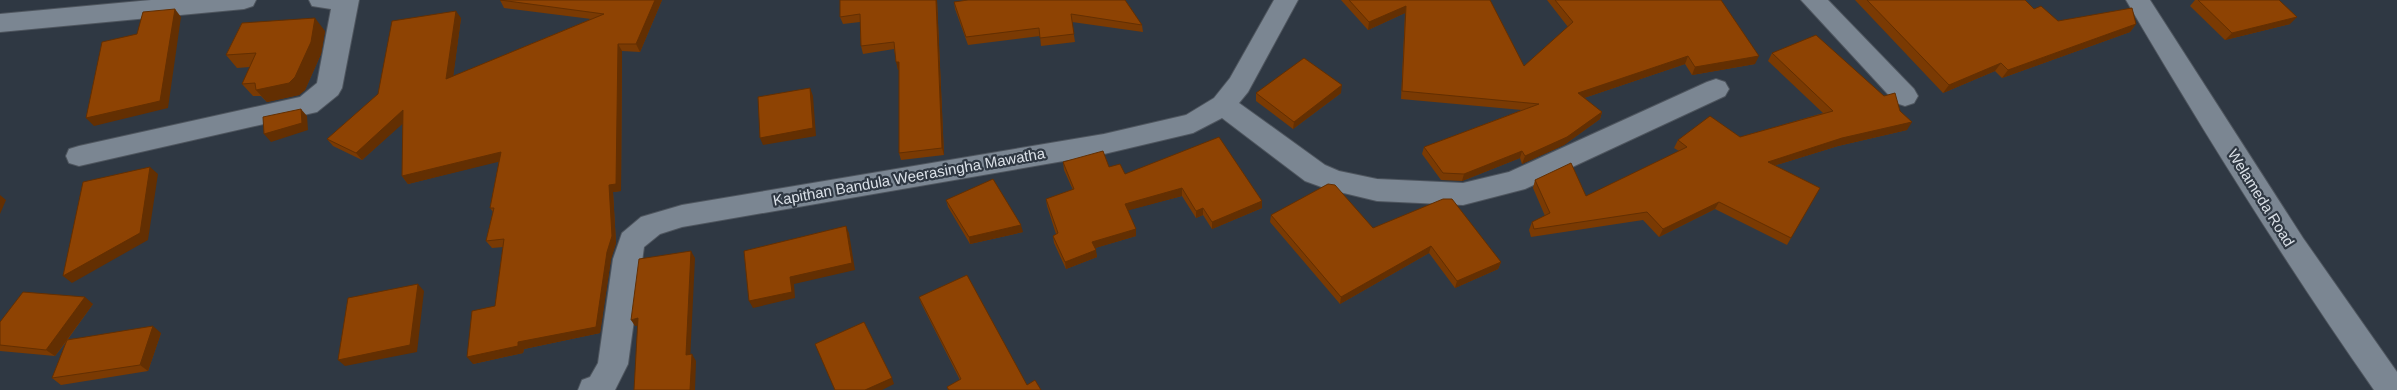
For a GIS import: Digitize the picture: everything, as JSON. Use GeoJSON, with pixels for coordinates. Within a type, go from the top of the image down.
{"type":"FeatureCollection","features":[{"type":"Feature","properties":{"kind":"street"},"geometry":{"type":"LineString","coordinates":[[7,15],[244,0]]}},
{"type":"Feature","properties":{"kind":"street"},"geometry":{"type":"LineString","coordinates":[[79,156],[308,105],[329,88],[338,0]]}},
{"type":"Feature","properties":{"kind":"street","name":"Kapithan Bandula Weerasingha Mawatha"},"geometry":{"type":"LineString","coordinates":[[599,389],[613,364],[632,241],[650,225],[682,216],[1152,134],[1193,123],[1224,105],[1253,63],[1286,0]]}},
{"type":"Feature","properties":{"kind":"street"},"geometry":{"type":"LineString","coordinates":[[1813,0],[1905,96]]}},
{"type":"Feature","properties":{"kind":"street","name":"Welameda Road"},"geometry":{"type":"LineString","coordinates":[[2138,0],[2268,211],[2340,319],[2392,390]]}},
{"type":"Feature","properties":{"kind":"street"},"geometry":{"type":"LineString","coordinates":[[1224,105],[1315,173],[1337,181],[1377,190],[1463,194],[1515,181],[1716,89]]}},
{"type":"Feature","properties":{"kind":"building"},"geometry":{"type":"Polygon","coordinates":[[[500,0],[655,0],[636,44],[618,44],[616,184],[609,185],[612,236],[607,252],[596,327],[518,342],[518,346],[467,357],[472,311],[495,306],[504,239],[486,241],[494,208],[490,208],[501,152],[402,176],[403,110],[356,153],[327,139],[378,94],[392,21],[456,11],[446,79],[604,14],[500,0]]]}},
{"type":"Feature","properties":{"kind":"building"},"geometry":{"type":"Polygon","coordinates":[[[840,0],[936,0],[942,148],[899,153],[899,62],[896,62],[894,42],[861,46],[860,14],[840,17],[840,0]]]}},
{"type":"Feature","properties":{"kind":"building"},"geometry":{"type":"Polygon","coordinates":[[[968,0],[1125,0],[1142,25],[1071,14],[1074,34],[1040,38],[1039,28],[966,37],[954,2],[968,0]]]}},
{"type":"Feature","properties":{"kind":"building"},"geometry":{"type":"Polygon","coordinates":[[[1349,0],[1490,0],[1524,66],[1573,22],[1555,0],[1721,0],[1759,56],[1695,67],[1688,56],[1578,93],[1602,112],[1567,137],[1525,156],[1522,151],[1464,174],[1443,173],[1424,147],[1539,104],[1402,91],[1406,6],[1369,22],[1349,0]]]}},
{"type":"Feature","properties":{"kind":"building"},"geometry":{"type":"Polygon","coordinates":[[[1867,0],[2025,0],[2034,9],[2041,6],[2058,21],[2132,8],[2136,24],[2008,70],[2001,63],[1949,85],[1867,0]]]}},
{"type":"Feature","properties":{"kind":"building"},"geometry":{"type":"Polygon","coordinates":[[[2198,0],[2279,0],[2297,17],[2232,33],[2198,0]]]}},
{"type":"Feature","properties":{"kind":"building"},"geometry":{"type":"Polygon","coordinates":[[[175,9],[160,101],[86,118],[102,42],[137,34],[143,12],[175,9]]]}},
{"type":"Feature","properties":{"kind":"building"},"geometry":{"type":"Polygon","coordinates":[[[315,18],[311,42],[295,77],[289,83],[256,90],[255,83],[242,84],[256,53],[226,55],[242,23],[315,18]]]}},
{"type":"Feature","properties":{"kind":"building"},"geometry":{"type":"Polygon","coordinates":[[[1816,35],[1884,96],[1895,93],[1900,111],[1912,122],[1842,138],[1768,162],[1820,188],[1791,238],[1719,202],[1663,229],[1647,212],[1534,229],[1532,222],[1550,213],[1535,180],[1571,163],[1586,196],[1687,147],[1678,140],[1710,116],[1740,137],[1833,111],[1772,53],[1816,35]]]}},
{"type":"Feature","properties":{"kind":"building"},"geometry":{"type":"Polygon","coordinates":[[[1304,58],[1342,85],[1294,122],[1256,93],[1304,58]]]}},
{"type":"Feature","properties":{"kind":"building"},"geometry":{"type":"Polygon","coordinates":[[[810,88],[813,128],[760,138],[758,97],[810,88]]]}},
{"type":"Feature","properties":{"kind":"building"},"geometry":{"type":"Polygon","coordinates":[[[301,109],[302,123],[264,134],[263,117],[301,109]]]}},
{"type":"Feature","properties":{"kind":"building"},"geometry":{"type":"Polygon","coordinates":[[[1219,137],[1262,201],[1212,222],[1203,208],[1196,211],[1182,188],[1125,204],[1136,229],[1092,242],[1096,250],[1065,262],[1053,236],[1058,233],[1046,199],[1074,189],[1063,162],[1103,151],[1109,167],[1120,164],[1125,174],[1219,137]]]}},
{"type":"Feature","properties":{"kind":"building"},"geometry":{"type":"Polygon","coordinates":[[[150,167],[140,233],[63,276],[83,182],[150,167]]]}},
{"type":"Feature","properties":{"kind":"building"},"geometry":{"type":"Polygon","coordinates":[[[993,179],[1021,225],[969,237],[946,200],[993,179]]]}},
{"type":"Feature","properties":{"kind":"building"},"geometry":{"type":"Polygon","coordinates":[[[1328,184],[1335,185],[1373,228],[1443,199],[1452,199],[1501,262],[1457,281],[1431,246],[1341,297],[1271,215],[1328,184]]]}},
{"type":"Feature","properties":{"kind":"building"},"geometry":{"type":"Polygon","coordinates":[[[846,226],[852,263],[790,277],[792,292],[749,301],[744,251],[846,226]]]}},
{"type":"Feature","properties":{"kind":"building"},"geometry":{"type":"Polygon","coordinates":[[[691,251],[686,355],[692,354],[690,390],[634,390],[638,318],[631,320],[639,259],[691,251]]]}},
{"type":"Feature","properties":{"kind":"building"},"geometry":{"type":"Polygon","coordinates":[[[967,275],[1027,385],[1035,380],[1041,390],[949,390],[947,387],[961,379],[919,297],[967,275]]]}},
{"type":"Feature","properties":{"kind":"building"},"geometry":{"type":"Polygon","coordinates":[[[418,284],[410,345],[338,360],[348,298],[418,284]]]}},
{"type":"Feature","properties":{"kind":"building"},"geometry":{"type":"Polygon","coordinates":[[[23,292],[85,297],[46,350],[0,345],[0,322],[23,292]]]}},
{"type":"Feature","properties":{"kind":"building"},"geometry":{"type":"Polygon","coordinates":[[[864,322],[892,378],[865,390],[835,390],[815,344],[864,322]]]}},
{"type":"Feature","properties":{"kind":"building"},"geometry":{"type":"Polygon","coordinates":[[[153,326],[140,365],[52,378],[67,340],[153,326]]]}}]}
